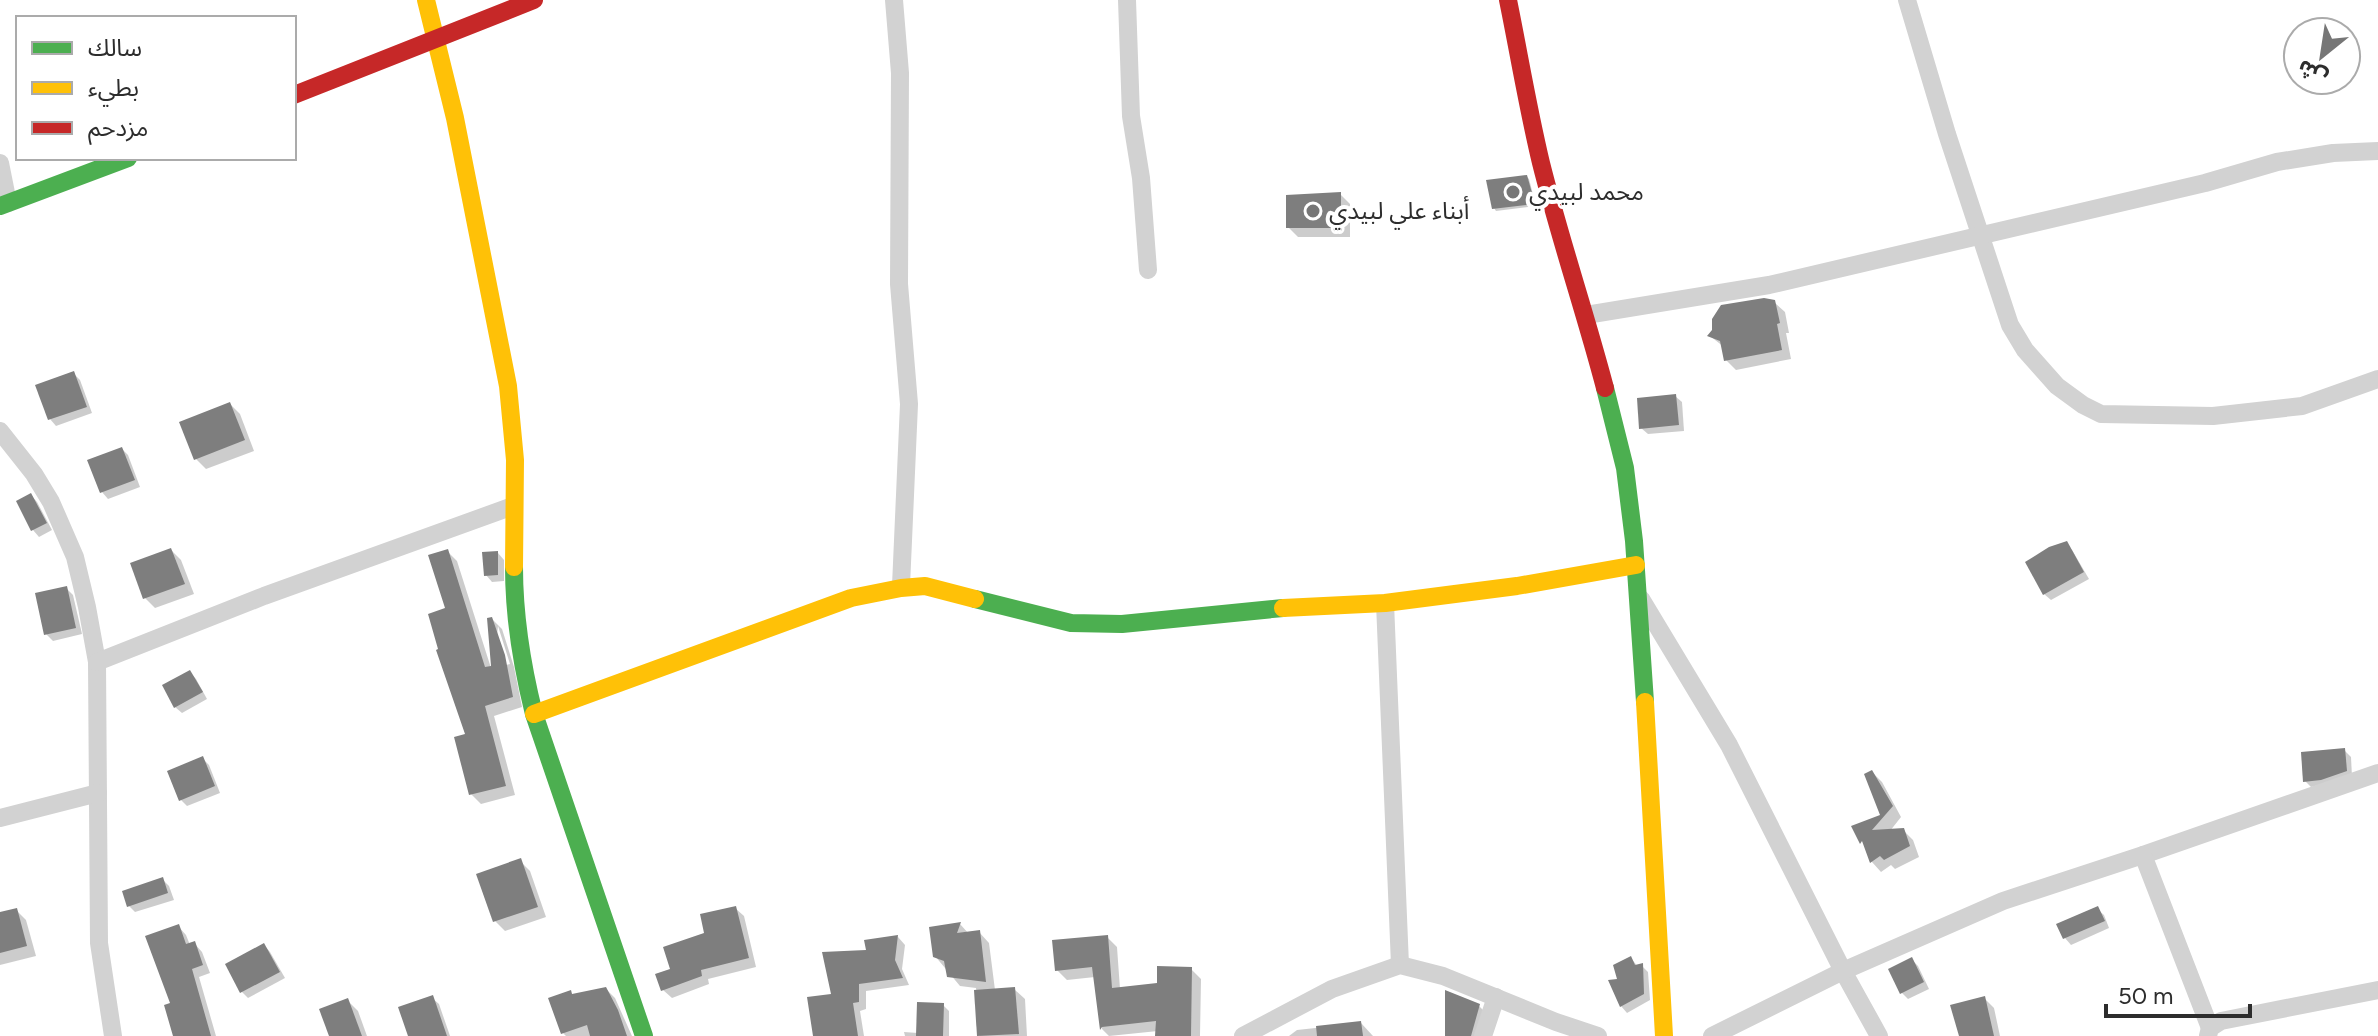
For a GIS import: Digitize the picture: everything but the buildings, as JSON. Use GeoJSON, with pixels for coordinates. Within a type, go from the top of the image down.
{"type":"FeatureCollection","features":[{"type":"Feature","properties":{"kind":"street"},"geometry":{"type":"LineString","coordinates":[[426,0],[455,118],[508,386],[515,460],[514,592],[523,671],[534,714],[644,1036]]}},
{"type":"Feature","properties":{"kind":"street"},"geometry":{"type":"LineString","coordinates":[[296,94],[534,0]]}},
{"type":"Feature","properties":{"kind":"street"},"geometry":{"type":"LineString","coordinates":[[894,0],[900,73],[899,284],[909,404],[901,586]]}},
{"type":"Feature","properties":{"kind":"street"},"geometry":{"type":"LineString","coordinates":[[1127,0],[1131,116],[1141,178],[1148,270]]}},
{"type":"Feature","properties":{"kind":"street"},"geometry":{"type":"LineString","coordinates":[[1508,0],[1540,160],[1563,248],[1586,315],[1625,468],[1638,593],[1664,1036]]}},
{"type":"Feature","properties":{"kind":"street"},"geometry":{"type":"LineString","coordinates":[[1907,0],[2010,325],[2025,350],[2057,386],[2101,414],[2213,416],[2302,406],[2378,379]]}},
{"type":"Feature","properties":{"kind":"street"},"geometry":{"type":"LineString","coordinates":[[1586,315],[1769,285],[2205,183],[2277,162],[2333,153],[2378,151]]}},
{"type":"Feature","properties":{"kind":"street"},"geometry":{"type":"LineString","coordinates":[[0,163],[4,205],[123,160]]}},
{"type":"Feature","properties":{"kind":"street"},"geometry":{"type":"LineString","coordinates":[[0,431],[34,474],[51,502],[75,557],[87,607],[97,662],[99,943],[113,1036]]}},
{"type":"Feature","properties":{"kind":"street"},"geometry":{"type":"LineString","coordinates":[[97,662],[264,596],[513,506]]}},
{"type":"Feature","properties":{"kind":"street"},"geometry":{"type":"LineString","coordinates":[[534,714],[840,603],[901,586],[925,586],[1071,623],[1122,624],[1309,605],[1385,603],[1517,586],[1636,565]]}},
{"type":"Feature","properties":{"kind":"street"},"geometry":{"type":"LineString","coordinates":[[1638,593],[1729,745],[1879,1036]]}},
{"type":"Feature","properties":{"kind":"street"},"geometry":{"type":"LineString","coordinates":[[1385,603],[1400,965]]}},
{"type":"Feature","properties":{"kind":"street"},"geometry":{"type":"LineString","coordinates":[[1712,1036],[1843,971],[2003,901],[2378,773]]}},
{"type":"Feature","properties":{"kind":"street"},"geometry":{"type":"LineString","coordinates":[[0,818],[98,793]]}},
{"type":"Feature","properties":{"kind":"street"},"geometry":{"type":"LineString","coordinates":[[2143,855],[2209,1032],[2221,1021],[2378,990]]}},
{"type":"Feature","properties":{"kind":"street"},"geometry":{"type":"LineString","coordinates":[[1243,1036],[1332,989],[1400,965],[1443,976],[1598,1036]]}},
{"type":"Feature","properties":{"kind":"street"},"geometry":{"type":"LineString","coordinates":[[1483,1036],[1496,997]]}},
{"type":"Feature","properties":{"kind":"traffic: fast"},"geometry":{"type":"LineString","coordinates":[[0,206],[123,160]]}},
{"type":"Feature","properties":{"kind":"traffic: fast"},"geometry":{"type":"LineString","coordinates":[[1605,388],[1625,468],[1634,541],[1645,702]]}},
{"type":"Feature","properties":{"kind":"traffic: fast"},"geometry":{"type":"LineString","coordinates":[[514,567],[520,641],[534,714],[644,1036]]}},
{"type":"Feature","properties":{"kind":"traffic: fast"},"geometry":{"type":"LineString","coordinates":[[975,599],[1071,623],[1122,624],[1283,608]]}},
{"type":"Feature","properties":{"kind":"traffic: slow"},"geometry":{"type":"LineString","coordinates":[[426,0],[455,118],[508,386],[515,460],[514,567]]}},
{"type":"Feature","properties":{"kind":"traffic: slow"},"geometry":{"type":"LineString","coordinates":[[1283,608],[1385,603],[1517,586],[1636,565]]}},
{"type":"Feature","properties":{"kind":"traffic: slow"},"geometry":{"type":"LineString","coordinates":[[534,714],[851,598],[925,586],[975,599]]}},
{"type":"Feature","properties":{"kind":"traffic: slow"},"geometry":{"type":"LineString","coordinates":[[1645,702],[1664,1036]]}},
{"type":"Feature","properties":{"kind":"traffic: jam"},"geometry":{"type":"LineString","coordinates":[[296,94],[534,0]]}},
{"type":"Feature","properties":{"kind":"traffic: jam"},"geometry":{"type":"LineString","coordinates":[[1508,0],[1541,163],[1605,388]]}},
{"type":"Feature","properties":{"kind":"place","name":"محمد لبيدي"},"geometry":{"type":"Point","coordinates":[1513,192]}},
{"type":"Feature","properties":{"kind":"place","name":"أبناء علي لبيدي"},"geometry":{"type":"Point","coordinates":[1313,211]}}]}
